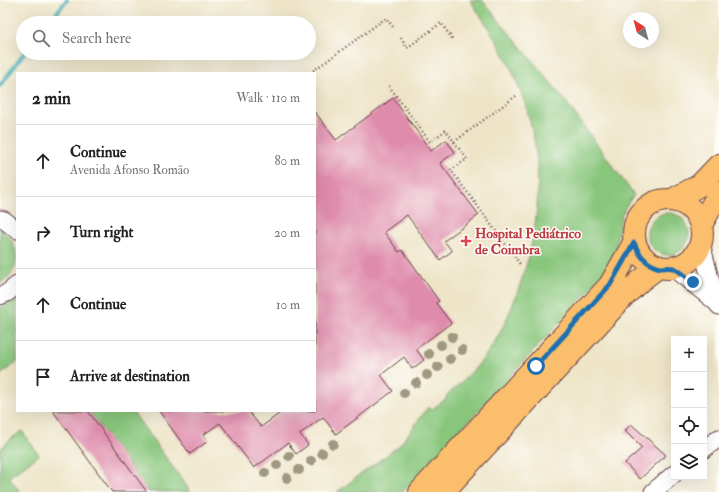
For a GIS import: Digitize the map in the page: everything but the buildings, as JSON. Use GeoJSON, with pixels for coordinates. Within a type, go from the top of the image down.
{"type":"FeatureCollection","features":[{"type":"Feature","properties":{"kind":"main road"},"geometry":{"type":"LineString","coordinates":[[672,200],[700,184],[719,164]]}},
{"type":"Feature","properties":{"kind":"main road"},"geometry":{"type":"LineString","coordinates":[[443,492],[622,298],[640,281],[666,268],[685,264],[692,258],[698,251],[701,234],[719,193]]}},
{"type":"Feature","properties":{"kind":"main road"},"geometry":{"type":"LineString","coordinates":[[666,268],[650,264],[643,258],[634,243],[633,232],[636,221],[642,211],[650,204],[661,200],[682,202],[697,216],[701,234]]}},
{"type":"Feature","properties":{"kind":"main road"},"geometry":{"type":"LineString","coordinates":[[420,492],[610,285],[634,243]]}},
{"type":"Feature","properties":{"kind":"street"},"geometry":{"type":"LineString","coordinates":[[0,219],[4,220],[16,229]]}},
{"type":"Feature","properties":{"kind":"street"},"geometry":{"type":"LineString","coordinates":[[701,234],[718,304]]}},
{"type":"Feature","properties":{"kind":"street"},"geometry":{"type":"LineString","coordinates":[[666,268],[718,304]]}},
{"type":"Feature","properties":{"kind":"street"},"geometry":{"type":"LineString","coordinates":[[0,296],[7,293],[16,286]]}},
{"type":"Feature","properties":{"kind":"street"},"geometry":{"type":"LineString","coordinates":[[707,447],[719,438]]}},
{"type":"Feature","properties":{"kind":"street"},"geometry":{"type":"LineString","coordinates":[[653,492],[671,477]]}},
{"type":"Feature","properties":{"kind":"path"},"geometry":{"type":"LineString","coordinates":[[311,72],[386,18],[394,28]]}},
{"type":"Feature","properties":{"kind":"path"},"geometry":{"type":"LineString","coordinates":[[401,38],[408,48],[441,23],[453,40]]}},
{"type":"Feature","properties":{"kind":"path"},"geometry":{"type":"LineString","coordinates":[[389,86],[430,142],[446,130],[467,158],[451,170],[520,264]]}},
{"type":"Feature","properties":{"kind":"path"},"geometry":{"type":"LineString","coordinates":[[454,142],[516,96]]}},
{"type":"Feature","properties":{"kind":"green space"},"geometry":{"type":"Polygon","coordinates":[[[470,0],[482,0],[564,99],[634,195],[624,210],[620,222],[614,254],[601,278],[403,492],[337,492],[400,445],[428,407],[431,410],[447,398],[446,396],[482,361],[504,325],[525,269],[536,220],[538,196],[538,171],[530,122],[513,72],[493,35],[470,0]]]}},
{"type":"Feature","properties":{"kind":"green space"},"geometry":{"type":"Polygon","coordinates":[[[668,213],[676,215],[685,223],[689,234],[687,242],[679,251],[668,255],[660,253],[651,245],[647,234],[649,226],[657,217],[668,213]]]}},
{"type":"Feature","properties":{"kind":"green space"},"geometry":{"type":"Polygon","coordinates":[[[0,229],[7,234],[12,241],[16,256],[13,272],[0,283],[0,229]]]}},
{"type":"Feature","properties":{"kind":"green space"},"geometry":{"type":"Polygon","coordinates":[[[16,299],[16,363],[0,375],[0,308],[16,299]]]}},
{"type":"Feature","properties":{"kind":"green space"},"geometry":{"type":"Polygon","coordinates":[[[90,412],[133,412],[191,492],[149,492],[90,412]]]}},
{"type":"Feature","properties":{"kind":"green space"},"geometry":{"type":"Polygon","coordinates":[[[22,431],[39,455],[9,477],[20,492],[0,492],[0,450],[9,440],[22,431]]]}},
{"type":"Feature","properties":{"kind":"waterway"},"geometry":{"type":"LineString","coordinates":[[54,16],[67,0]]}},
{"type":"Feature","properties":{"kind":"waterway"},"geometry":{"type":"LineString","coordinates":[[0,86],[19,60]]}},
{"type":"Feature","properties":{"kind":"place","name":"Hospital Pediátrico de Coimbra"},"geometry":{"type":"Point","coordinates":[466,241]}},
{"type":"Feature","properties":{"kind":"route"},"geometry":{"type":"LineString","coordinates":[[536,366],[610,285],[634,243],[643,258],[650,264],[658,267],[674,268],[693,282]]}}]}
